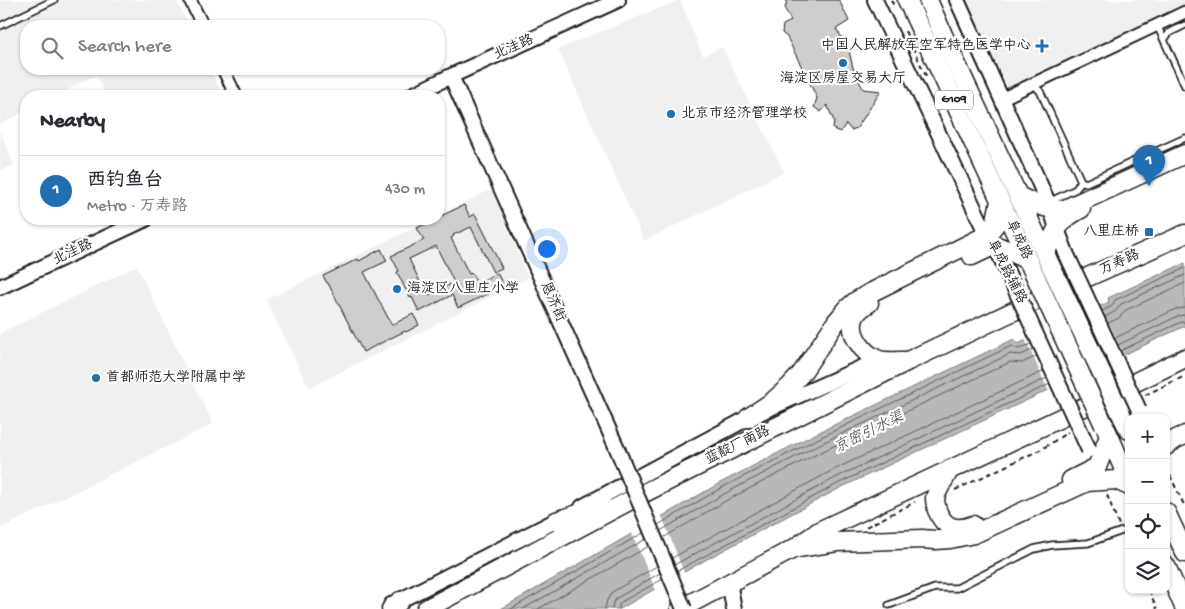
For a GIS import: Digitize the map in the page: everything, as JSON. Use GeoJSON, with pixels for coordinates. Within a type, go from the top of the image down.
{"type":"FeatureCollection","features":[{"type":"Feature","properties":{"kind":"highway","name":"阜成路"},"geometry":{"type":"LineString","coordinates":[[932,2],[944,38],[1125,422]]}},
{"type":"Feature","properties":{"kind":"highway","name":"阜成路"},"geometry":{"type":"LineString","coordinates":[[901,4],[1000,201],[1125,472]]}},
{"type":"Feature","properties":{"kind":"highway"},"geometry":{"type":"LineString","coordinates":[[1018,196],[1058,210],[1065,209],[1185,154]]}},
{"type":"Feature","properties":{"kind":"highway"},"geometry":{"type":"LineString","coordinates":[[1047,257],[1057,229],[1063,220],[1071,214],[1185,161]]}},
{"type":"Feature","properties":{"kind":"highway"},"geometry":{"type":"LineString","coordinates":[[908,362],[879,360],[867,353],[859,344],[853,325],[859,310],[872,301],[991,240],[1000,201]]}},
{"type":"Feature","properties":{"kind":"highway","name":"万寿路"},"geometry":{"type":"LineString","coordinates":[[1054,292],[1183,233]]}},
{"type":"Feature","properties":{"kind":"highway"},"geometry":{"type":"LineString","coordinates":[[991,240],[1030,265]]}},
{"type":"Feature","properties":{"kind":"highway"},"geometry":{"type":"LineString","coordinates":[[748,418],[772,402],[801,374],[836,322],[856,301],[991,240]]}},
{"type":"Feature","properties":{"kind":"highway","name":"蓝靛厂南路"},"geometry":{"type":"LineString","coordinates":[[426,609],[644,493],[1054,292]]}},
{"type":"Feature","properties":{"kind":"highway"},"geometry":{"type":"LineString","coordinates":[[682,609],[696,604],[729,582],[795,548],[820,531],[1185,358]]}},
{"type":"Feature","properties":{"kind":"highway"},"geometry":{"type":"LineString","coordinates":[[1170,432],[1185,426]]}},
{"type":"Feature","properties":{"kind":"highway"},"geometry":{"type":"LineString","coordinates":[[795,548],[837,542],[950,540],[983,530],[1087,482],[1099,474],[1106,430]]}},
{"type":"Feature","properties":{"kind":"highway"},"geometry":{"type":"LineString","coordinates":[[1170,443],[1185,435]]}},
{"type":"Feature","properties":{"kind":"highway"},"geometry":{"type":"LineString","coordinates":[[950,469],[935,497],[936,505],[939,515],[945,523],[952,528],[960,529],[980,523],[1084,474],[1099,474],[1125,484]]}},
{"type":"Feature","properties":{"kind":"highway"},"geometry":{"type":"LineString","coordinates":[[556,521],[644,493]]}},
{"type":"Feature","properties":{"kind":"highway"},"geometry":{"type":"LineString","coordinates":[[1170,521],[1185,553]]}},
{"type":"Feature","properties":{"kind":"highway"},"geometry":{"type":"LineString","coordinates":[[1170,575],[1185,609]]}},
{"type":"Feature","properties":{"kind":"street"},"geometry":{"type":"LineString","coordinates":[[190,0],[199,20]]}},
{"type":"Feature","properties":{"kind":"street","name":"北洼路"},"geometry":{"type":"LineString","coordinates":[[422,90],[618,0]]}},
{"type":"Feature","properties":{"kind":"street","name":"阜成路辅路"},"geometry":{"type":"LineString","coordinates":[[875,0],[1010,278],[1099,474]]}},
{"type":"Feature","properties":{"kind":"street"},"geometry":{"type":"LineString","coordinates":[[957,0],[1051,208],[1066,252],[1142,408]]}},
{"type":"Feature","properties":{"kind":"street"},"geometry":{"type":"LineString","coordinates":[[1001,99],[1185,12]]}},
{"type":"Feature","properties":{"kind":"street"},"geometry":{"type":"LineString","coordinates":[[226,75],[233,90]]}},
{"type":"Feature","properties":{"kind":"street","name":"恩济街"},"geometry":{"type":"LineString","coordinates":[[451,76],[616,446],[682,609]]}},
{"type":"Feature","properties":{"kind":"street","name":"北洼路"},"geometry":{"type":"LineString","coordinates":[[0,286],[133,225]]}},
{"type":"Feature","properties":{"kind":"street","name":"蓝靛厂南路"},"geometry":{"type":"LineString","coordinates":[[392,606],[748,418],[879,360]]}},
{"type":"Feature","properties":{"kind":"street"},"geometry":{"type":"LineString","coordinates":[[729,582],[734,609]]}},
{"type":"Feature","properties":{"kind":"lane"},"geometry":{"type":"LineString","coordinates":[[0,26],[54,0]]}},
{"type":"Feature","properties":{"kind":"lane"},"geometry":{"type":"LineString","coordinates":[[1157,25],[1185,86]]}},
{"type":"Feature","properties":{"kind":"lane"},"geometry":{"type":"LineString","coordinates":[[1164,40],[1169,33],[1185,26]]}},
{"type":"Feature","properties":{"kind":"lane"},"geometry":{"type":"LineString","coordinates":[[1028,86],[1035,86],[1040,91],[1081,181],[1086,183],[1185,138]]}},
{"type":"Feature","properties":{"kind":"lane"},"geometry":{"type":"LineString","coordinates":[[1051,208],[1053,200],[1076,189],[1081,181]]}},
{"type":"Feature","properties":{"kind":"lane"},"geometry":{"type":"LineString","coordinates":[[888,605],[935,588],[957,588],[1034,549],[1052,545],[1088,543],[1122,531]]}},
{"type":"Feature","properties":{"kind":"path"},"geometry":{"type":"LineString","coordinates":[[891,0],[901,4]]}},
{"type":"Feature","properties":{"kind":"path"},"geometry":{"type":"LineString","coordinates":[[904,27],[926,76]]}},
{"type":"Feature","properties":{"kind":"path"},"geometry":{"type":"LineString","coordinates":[[1142,408],[1185,376]]}},
{"type":"Feature","properties":{"kind":"path"},"geometry":{"type":"LineString","coordinates":[[935,497],[1042,449],[1075,429]]}},
{"type":"Feature","properties":{"kind":"path"},"geometry":{"type":"LineString","coordinates":[[1099,474],[1125,538]]}},
{"type":"Feature","properties":{"kind":"path"},"geometry":{"type":"LineString","coordinates":[[1170,475],[1185,507]]}},
{"type":"Feature","properties":{"kind":"path"},"geometry":{"type":"LineString","coordinates":[[863,529],[915,502]]}},
{"type":"Feature","properties":{"kind":"path"},"geometry":{"type":"LineString","coordinates":[[1150,594],[1157,609]]}},
{"type":"Feature","properties":{"kind":"shaded area"},"geometry":{"type":"Polygon","coordinates":[[[0,0],[176,0],[186,20],[20,20],[20,75],[96,75],[67,90],[20,90],[20,114],[0,125],[0,0]]]}},
{"type":"Feature","properties":{"kind":"shaded area","name":"北京市经济管理学校"},"geometry":{"type":"Polygon","coordinates":[[[680,0],[703,56],[722,47],[784,172],[644,241],[558,49],[680,0]]]}},
{"type":"Feature","properties":{"kind":"shaded area","name":"中国人民解放军空军特色医学中心"},"geometry":{"type":"Polygon","coordinates":[[[966,0],[1185,0],[1185,4],[1007,89],[966,0]]]}},
{"type":"Feature","properties":{"kind":"shaded area"},"geometry":{"type":"Polygon","coordinates":[[[96,75],[213,75],[220,90],[103,90],[96,75]]]}},
{"type":"Feature","properties":{"kind":"shaded area"},"geometry":{"type":"Polygon","coordinates":[[[0,131],[14,165],[0,171],[0,131]]]}},
{"type":"Feature","properties":{"kind":"shaded area","name":"海淀区八里庄小学"},"geometry":{"type":"Polygon","coordinates":[[[492,189],[528,278],[309,388],[266,300],[420,225],[445,225],[445,212],[492,189]]]}},
{"type":"Feature","properties":{"kind":"shaded area","name":"首都师范大学附属中学"},"geometry":{"type":"Polygon","coordinates":[[[137,266],[213,424],[0,529],[0,333],[137,266]]]}},
{"type":"Feature","properties":{"kind":"water","name":"京密引水渠"},"geometry":{"type":"Polygon","coordinates":[[[1185,263],[1185,326],[842,487],[707,559],[620,609],[501,609],[720,483],[811,436],[1014,339],[1018,344],[1109,302],[1108,298],[1185,263]]]}},
{"type":"Feature","properties":{"kind":"pier"},"geometry":{"type":"Polygon","coordinates":[[[1100,304],[1125,357],[1049,392],[1025,339],[1100,304]]]}},
{"type":"Feature","properties":{"kind":"pier"},"geometry":{"type":"Polygon","coordinates":[[[661,514],[685,575],[656,591],[631,531],[661,514]]]}},
{"type":"Feature","properties":{"kind":"building"},"geometry":{"type":"Polygon","coordinates":[[[787,0],[839,0],[849,21],[836,29],[848,46],[853,68],[863,89],[881,91],[857,128],[851,130],[846,124],[840,132],[833,129],[834,121],[827,105],[821,112],[814,107],[817,98],[787,37],[782,33],[783,25],[791,21],[785,9],[787,0]]]}},
{"type":"Feature","properties":{"kind":"building"},"geometry":{"type":"Polygon","coordinates":[[[464,205],[470,217],[475,214],[502,268],[493,272],[471,227],[453,235],[451,238],[469,274],[472,273],[477,283],[497,273],[504,286],[458,308],[452,295],[419,312],[397,272],[399,271],[391,256],[424,240],[417,228],[423,225],[445,225],[445,214],[464,205]],[[436,246],[409,259],[427,296],[454,282],[436,246]]]}},
{"type":"Feature","properties":{"kind":"building"},"geometry":{"type":"Polygon","coordinates":[[[381,249],[387,261],[364,272],[392,325],[413,314],[419,325],[363,352],[323,276],[358,259],[359,261],[381,249]]]}},
{"type":"Feature","properties":{"kind":"place","name":"中国人民解放军空军特色医学中心"},"geometry":{"type":"Point","coordinates":[1042,46]}},
{"type":"Feature","properties":{"kind":"place","name":"海淀区房屋交易大厅"},"geometry":{"type":"Point","coordinates":[843,63]}},
{"type":"Feature","properties":{"kind":"place","name":"北京市经济管理学校"},"geometry":{"type":"Point","coordinates":[671,114]}},
{"type":"Feature","properties":{"kind":"place","name":"西钓鱼台"},"geometry":{"type":"Point","coordinates":[1149,186]}},
{"type":"Feature","properties":{"kind":"place","name":"八里庄桥"},"geometry":{"type":"Point","coordinates":[1149,232]}},
{"type":"Feature","properties":{"kind":"place","name":"海淀区八里庄小学"},"geometry":{"type":"Point","coordinates":[397,289]}},
{"type":"Feature","properties":{"kind":"place","name":"首都师范大学附属中学"},"geometry":{"type":"Point","coordinates":[96,378]}}]}
